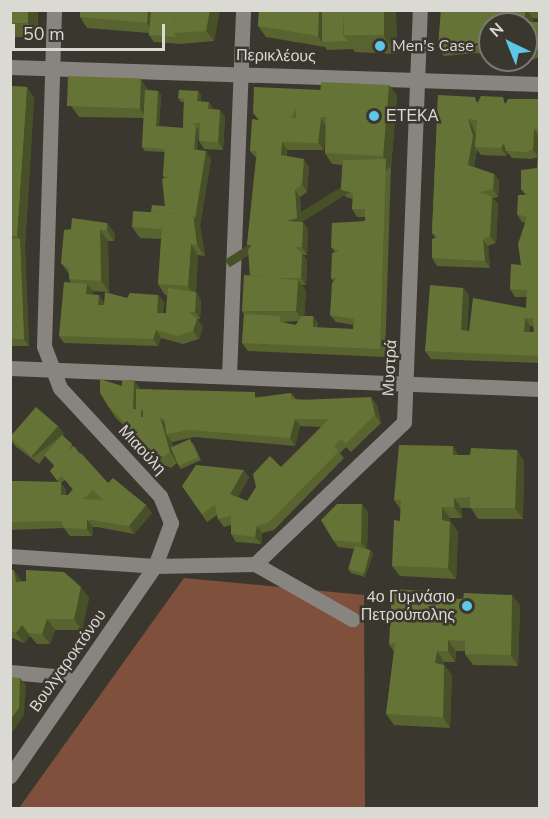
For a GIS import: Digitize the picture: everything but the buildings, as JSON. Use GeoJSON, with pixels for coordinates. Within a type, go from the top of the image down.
{"type":"FeatureCollection","features":[{"type":"Feature","properties":{"kind":"street"},"geometry":{"type":"LineString","coordinates":[[50,369],[44,346],[56,68],[54,10]]}},
{"type":"Feature","properties":{"kind":"street"},"geometry":{"type":"LineString","coordinates":[[229,376],[243,10]]}},
{"type":"Feature","properties":{"kind":"street","name":"Μυστρά"},"geometry":{"type":"LineString","coordinates":[[255,564],[404,422],[409,383],[420,10]]}},
{"type":"Feature","properties":{"kind":"street","name":"Περικλέους"},"geometry":{"type":"LineString","coordinates":[[10,67],[540,84]]}},
{"type":"Feature","properties":{"kind":"street"},"geometry":{"type":"LineString","coordinates":[[10,368],[540,389]]}},
{"type":"Feature","properties":{"kind":"street","name":"Μιαούλη"},"geometry":{"type":"LineString","coordinates":[[50,369],[60,388],[165,505],[170,533],[155,566]]}},
{"type":"Feature","properties":{"kind":"street"},"geometry":{"type":"LineString","coordinates":[[10,556],[155,566],[255,564],[352,619]]}},
{"type":"Feature","properties":{"kind":"street","name":"Βουλγαροκτόνου"},"geometry":{"type":"LineString","coordinates":[[10,776],[155,566]]}},
{"type":"Feature","properties":{"kind":"street"},"geometry":{"type":"LineString","coordinates":[[10,672],[77,678]]}},
{"type":"Feature","properties":{"kind":"shaded area"},"geometry":{"type":"Polygon","coordinates":[[[184,578],[364,595],[365,808],[19,808],[184,578]]]}},
{"type":"Feature","properties":{"kind":"place","name":"Men's Case"},"geometry":{"type":"Point","coordinates":[380,46]}},
{"type":"Feature","properties":{"kind":"place","name":"ΕΤΕΚΑ"},"geometry":{"type":"Point","coordinates":[374,116]}},
{"type":"Feature","properties":{"kind":"place","name":"4ο Γυμνάσιο Πετρούπολης"},"geometry":{"type":"Point","coordinates":[467,606]}}]}
